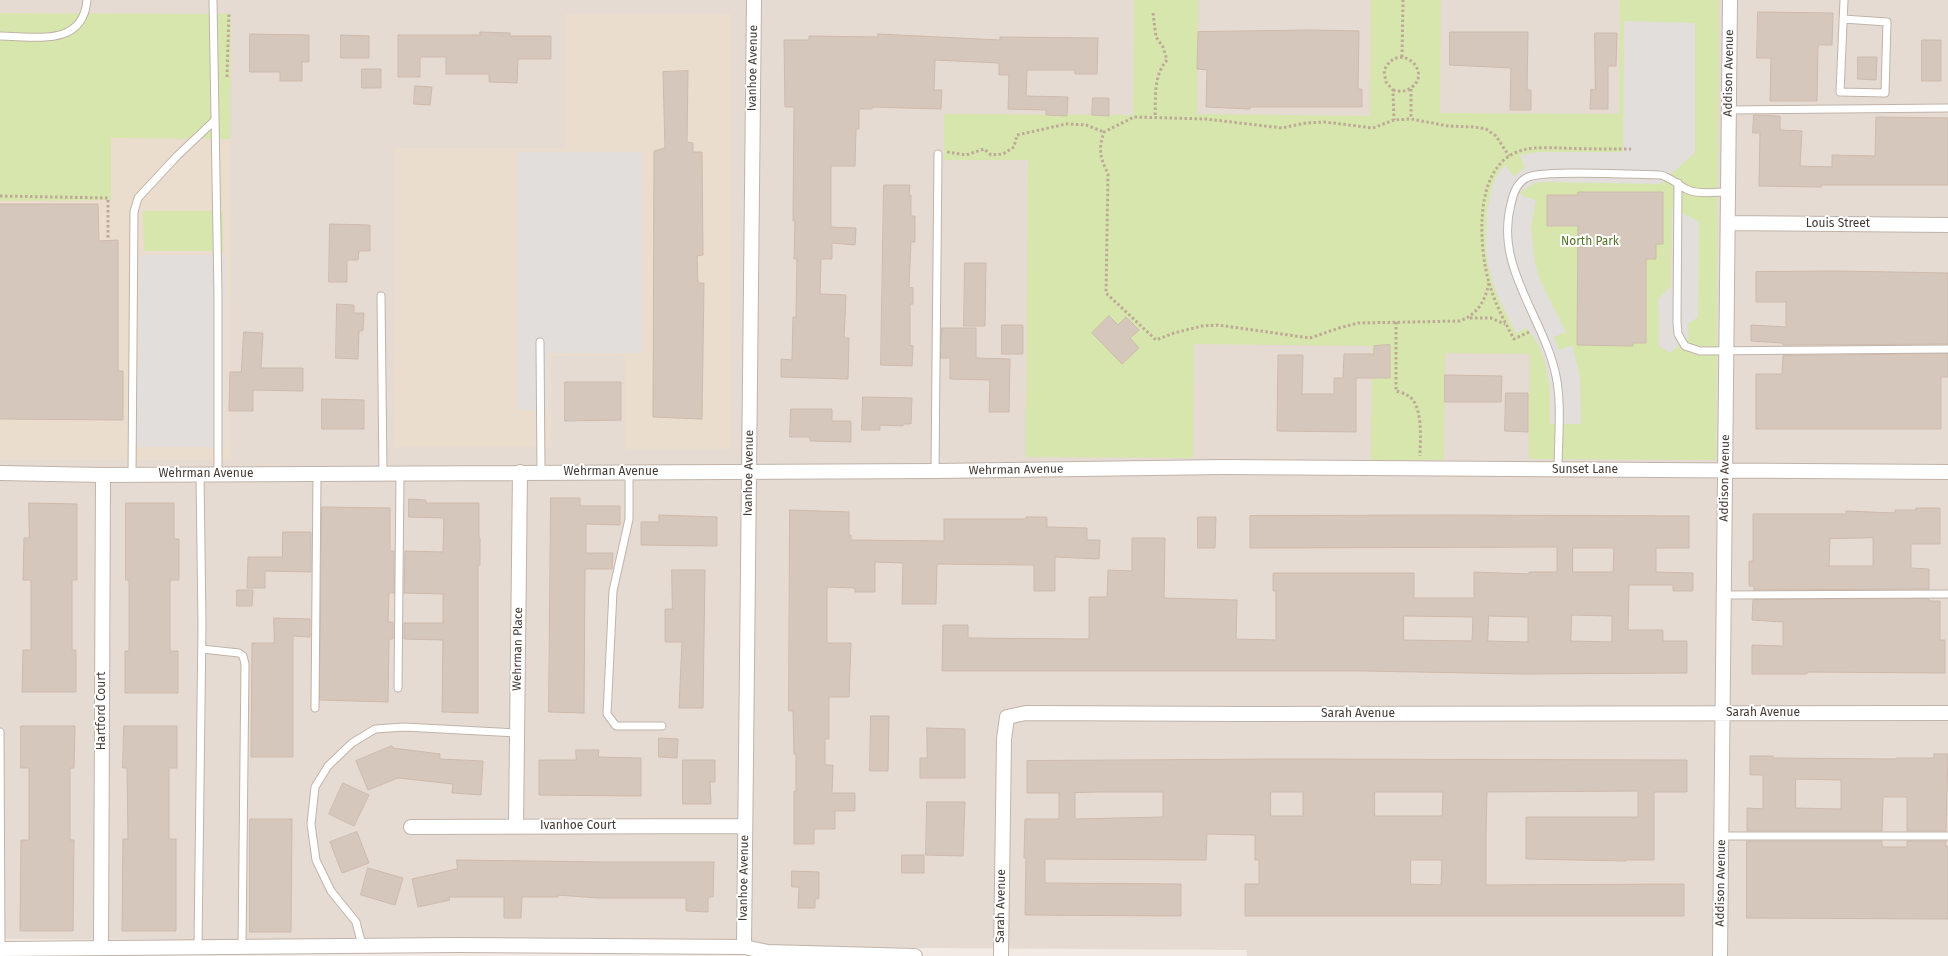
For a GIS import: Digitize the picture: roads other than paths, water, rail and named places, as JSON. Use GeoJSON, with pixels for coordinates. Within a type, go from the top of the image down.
{"type":"FeatureCollection","features":[{"type":"Feature","properties":{"kind":"street","name":"Ivanhoe Avenue"},"geometry":{"type":"LineString","coordinates":[[744,947],[754,0]]}},
{"type":"Feature","properties":{"kind":"street","name":"Addison Avenue"},"geometry":{"type":"LineString","coordinates":[[1720,956],[1730,0]]}},
{"type":"Feature","properties":{"kind":"street","name":"Louis Street"},"geometry":{"type":"LineString","coordinates":[[1728,223],[1948,224]]}},
{"type":"Feature","properties":{"kind":"street","name":"Wehrman Avenue"},"geometry":{"type":"LineString","coordinates":[[0,473],[103,475],[749,472],[1223,467]]}},
{"type":"Feature","properties":{"kind":"street","name":"Sunset Lane"},"geometry":{"type":"LineString","coordinates":[[1223,467],[1725,472],[1948,472]]}},
{"type":"Feature","properties":{"kind":"street","name":"Wehrman Place"},"geometry":{"type":"LineString","coordinates":[[516,826],[520,472]]}},
{"type":"Feature","properties":{"kind":"street","name":"Hartford Court"},"geometry":{"type":"LineString","coordinates":[[101,947],[103,475]]}},
{"type":"Feature","properties":{"kind":"street","name":"Sarah Avenue"},"geometry":{"type":"LineString","coordinates":[[1000,956],[1004,739],[1007,717],[1026,713],[1948,713]]}},
{"type":"Feature","properties":{"kind":"street","name":"Ivanhoe Court"},"geometry":{"type":"LineString","coordinates":[[411,827],[745,826]]}},
{"type":"Feature","properties":{"kind":"street"},"geometry":{"type":"LineString","coordinates":[[0,949],[362,945],[744,947],[768,952],[915,956]]}},
{"type":"Feature","properties":{"kind":"lane"},"geometry":{"type":"LineString","coordinates":[[0,36],[52,37],[66,35],[74,30],[82,16],[87,0]]}},
{"type":"Feature","properties":{"kind":"lane"},"geometry":{"type":"LineString","coordinates":[[213,0],[218,294],[218,474]]}},
{"type":"Feature","properties":{"kind":"lane"},"geometry":{"type":"LineString","coordinates":[[1843,20],[1887,22],[1885,93],[1840,92],[1843,20],[1844,0]]}},
{"type":"Feature","properties":{"kind":"lane"},"geometry":{"type":"LineString","coordinates":[[1729,110],[1948,108]]}},
{"type":"Feature","properties":{"kind":"lane"},"geometry":{"type":"LineString","coordinates":[[132,474],[134,212],[138,198],[177,156],[214,121]]}},
{"type":"Feature","properties":{"kind":"lane"},"geometry":{"type":"LineString","coordinates":[[935,471],[938,154]]}},
{"type":"Feature","properties":{"kind":"lane"},"geometry":{"type":"LineString","coordinates":[[1558,470],[1557,378],[1552,359],[1513,270],[1509,248],[1508,228],[1513,196],[1518,185],[1525,178],[1540,174],[1661,175],[1671,178],[1696,192],[1728,192]]}},
{"type":"Feature","properties":{"kind":"lane"},"geometry":{"type":"LineString","coordinates":[[1678,183],[1677,322],[1678,334],[1681,340],[1691,349],[1700,351],[1948,349]]}},
{"type":"Feature","properties":{"kind":"lane"},"geometry":{"type":"LineString","coordinates":[[381,296],[383,473]]}},
{"type":"Feature","properties":{"kind":"lane"},"geometry":{"type":"LineString","coordinates":[[540,342],[541,472]]}},
{"type":"Feature","properties":{"kind":"lane"},"geometry":{"type":"LineString","coordinates":[[629,472],[630,519],[613,591],[607,714],[616,726],[662,726]]}},
{"type":"Feature","properties":{"kind":"lane"},"geometry":{"type":"LineString","coordinates":[[398,688],[400,473]]}},
{"type":"Feature","properties":{"kind":"lane"},"geometry":{"type":"LineString","coordinates":[[198,946],[202,649],[200,474]]}},
{"type":"Feature","properties":{"kind":"lane"},"geometry":{"type":"LineString","coordinates":[[315,708],[317,474]]}},
{"type":"Feature","properties":{"kind":"lane"},"geometry":{"type":"LineString","coordinates":[[1724,595],[1948,594]]}},
{"type":"Feature","properties":{"kind":"lane"},"geometry":{"type":"LineString","coordinates":[[202,649],[239,653],[243,656],[245,664],[242,946]]}},
{"type":"Feature","properties":{"kind":"lane"},"geometry":{"type":"LineString","coordinates":[[362,945],[356,922],[331,891],[316,860],[310,824],[315,787],[328,766],[352,743],[375,729],[404,727],[517,733]]}},
{"type":"Feature","properties":{"kind":"lane"},"geometry":{"type":"LineString","coordinates":[[0,732],[0,949]]}},
{"type":"Feature","properties":{"kind":"lane"},"geometry":{"type":"LineString","coordinates":[[1721,836],[1948,836]]}},
{"type":"Feature","properties":{"kind":"park label","name":"North Park"},"geometry":{"type":"Point","coordinates":[1590,242]}}]}
